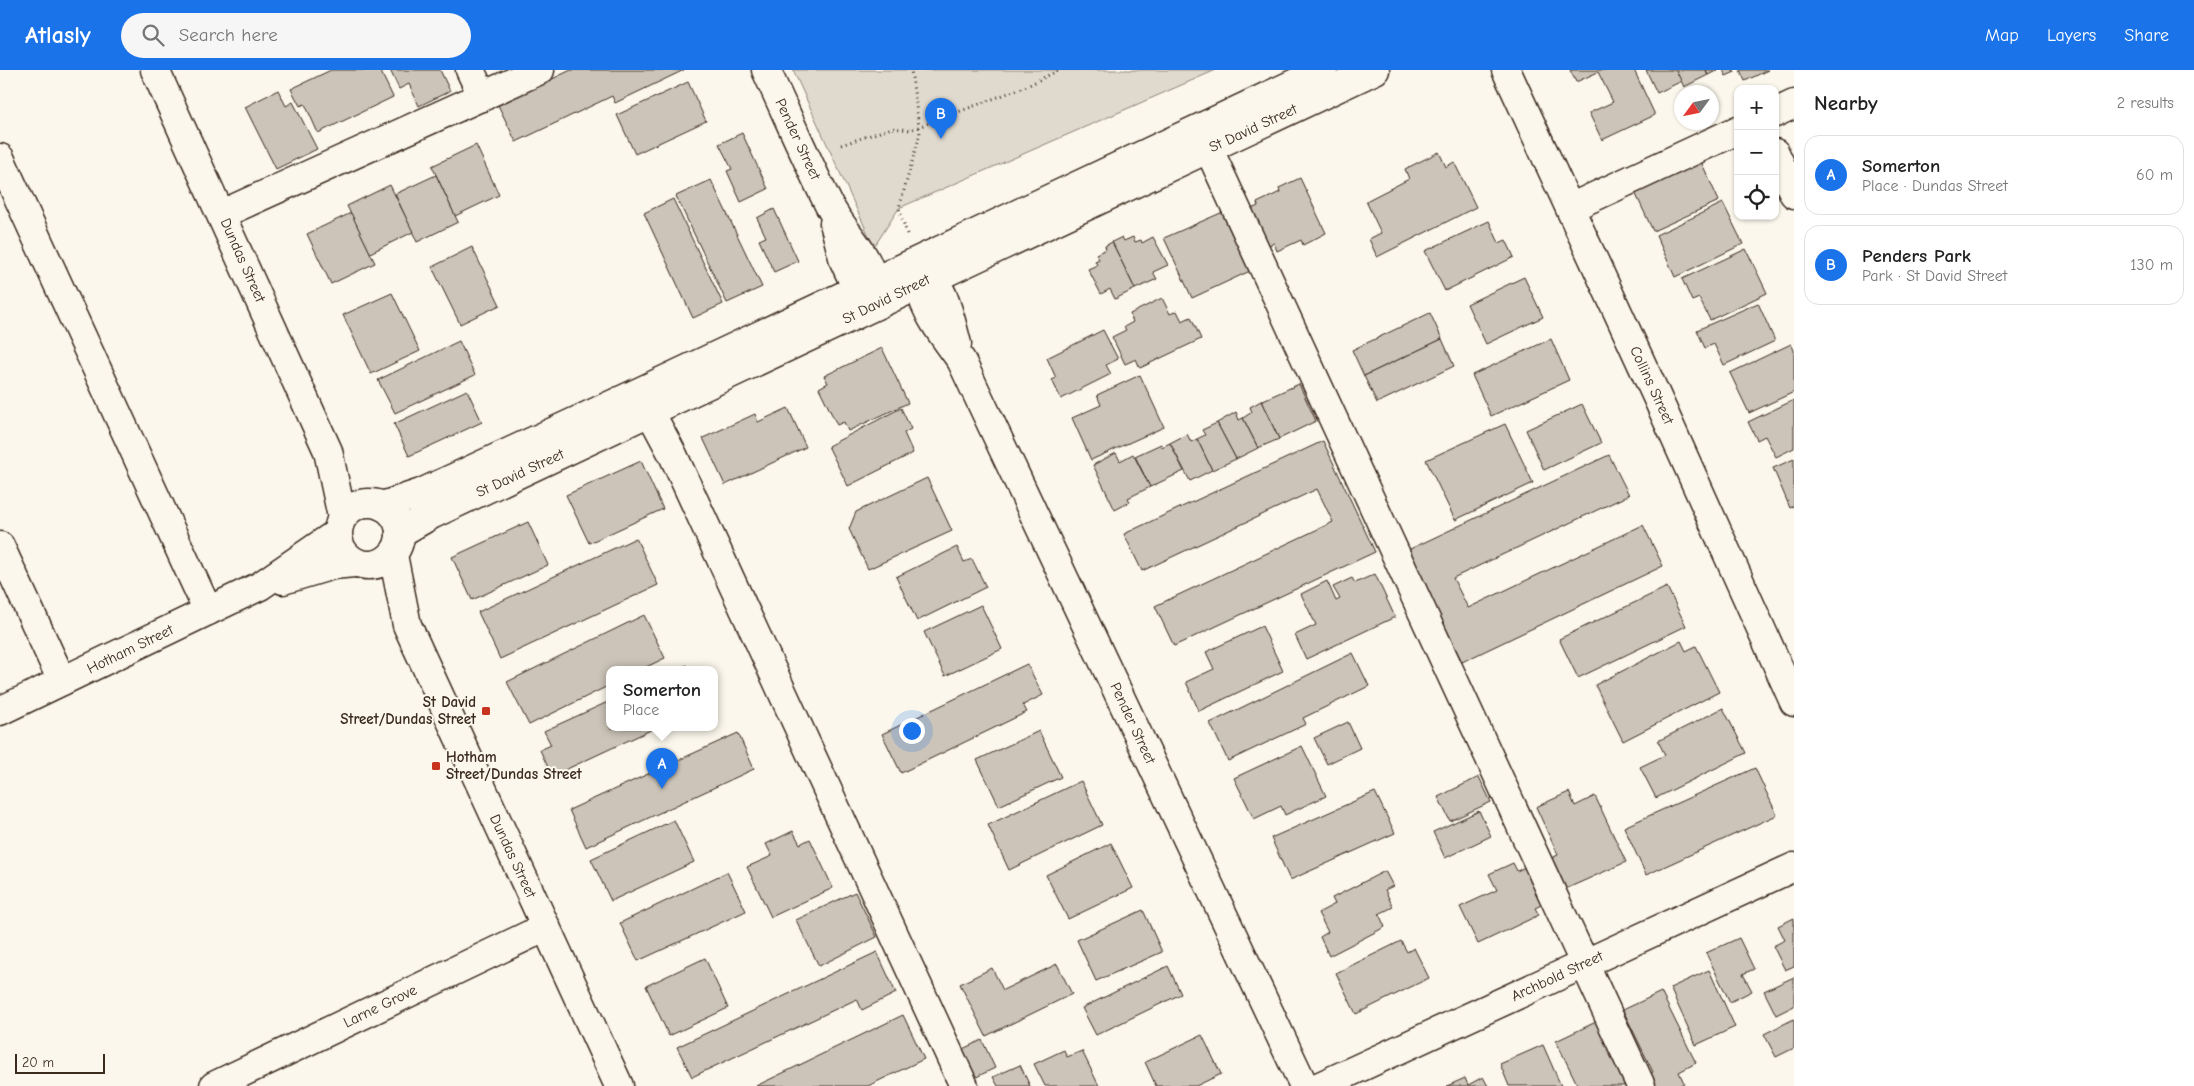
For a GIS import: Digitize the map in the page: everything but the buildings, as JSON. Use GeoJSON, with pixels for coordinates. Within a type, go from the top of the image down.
{"type":"FeatureCollection","features":[{"type":"Feature","properties":{"kind":"street","name":"Dundas Street"},"geometry":{"type":"LineString","coordinates":[[155,70],[328,451],[340,525]]}},
{"type":"Feature","properties":{"kind":"street"},"geometry":{"type":"LineString","coordinates":[[470,70],[483,97]]}},
{"type":"Feature","properties":{"kind":"street"},"geometry":{"type":"LineString","coordinates":[[222,214],[540,70]]}},
{"type":"Feature","properties":{"kind":"street","name":"Pender Street"},"geometry":{"type":"LineString","coordinates":[[766,70],[830,207],[862,252],[870,291]]}},
{"type":"Feature","properties":{"kind":"street","name":"St David Street"},"geometry":{"type":"LineString","coordinates":[[1204,139],[1323,70]]}},
{"type":"Feature","properties":{"kind":"street","name":"St David Street"},"geometry":{"type":"LineString","coordinates":[[396,544],[431,515],[644,402],[870,291],[922,274],[1204,139],[1375,70]]}},
{"type":"Feature","properties":{"kind":"street","name":"Collins Street"},"geometry":{"type":"LineString","coordinates":[[1506,70],[1794,702]]}},
{"type":"Feature","properties":{"kind":"street"},"geometry":{"type":"LineString","coordinates":[[1779,111],[1794,104]]}},
{"type":"Feature","properties":{"kind":"street"},"geometry":{"type":"LineString","coordinates":[[1570,208],[1734,132]]}},
{"type":"Feature","properties":{"kind":"street"},"geometry":{"type":"LineString","coordinates":[[1204,139],[1641,1086]]}},
{"type":"Feature","properties":{"kind":"street"},"geometry":{"type":"LineString","coordinates":[[0,158],[208,611]]}},
{"type":"Feature","properties":{"kind":"street"},"geometry":{"type":"LineString","coordinates":[[1779,162],[1794,194]]}},
{"type":"Feature","properties":{"kind":"street","name":"Pender Street"},"geometry":{"type":"LineString","coordinates":[[922,274],[946,306],[961,360],[1304,1086]]}},
{"type":"Feature","properties":{"kind":"street"},"geometry":{"type":"LineString","coordinates":[[644,402],[673,455],[964,1086]]}},
{"type":"Feature","properties":{"kind":"street","name":"St David Street"},"geometry":{"type":"LineString","coordinates":[[376,504],[421,492],[644,402]]}},
{"type":"Feature","properties":{"kind":"street","name":"Dundas Street"},"geometry":{"type":"LineString","coordinates":[[328,451],[376,504]]}},
{"type":"Feature","properties":{"kind":"street"},"geometry":{"type":"LineString","coordinates":[[376,504],[395,517],[396,544],[378,564],[358,564],[341,550],[340,525],[353,506],[376,504]]}},
{"type":"Feature","properties":{"kind":"street","name":"Hotham Street"},"geometry":{"type":"LineString","coordinates":[[260,586],[340,525]]}},
{"type":"Feature","properties":{"kind":"street","name":"Dundas Street"},"geometry":{"type":"LineString","coordinates":[[396,544],[407,625]]}},
{"type":"Feature","properties":{"kind":"street"},"geometry":{"type":"LineString","coordinates":[[0,546],[62,681]]}},
{"type":"Feature","properties":{"kind":"street","name":"Dundas Street"},"geometry":{"type":"LineString","coordinates":[[358,564],[407,625],[619,1086]]}},
{"type":"Feature","properties":{"kind":"street","name":"Hotham Street"},"geometry":{"type":"LineString","coordinates":[[0,711],[260,586],[333,565],[358,564]]}},
{"type":"Feature","properties":{"kind":"street","name":"Archbold Street"},"geometry":{"type":"LineString","coordinates":[[1320,1086],[1794,867]]}},
{"type":"Feature","properties":{"kind":"street","name":"Larne Grove"},"geometry":{"type":"LineString","coordinates":[[214,1086],[546,927]]}},
{"type":"Feature","properties":{"kind":"path"},"geometry":{"type":"LineString","coordinates":[[907,235],[899,208],[920,134],[911,70]]}},
{"type":"Feature","properties":{"kind":"path"},"geometry":{"type":"LineString","coordinates":[[841,146],[892,128],[910,130],[1027,86],[1059,70]]}},
{"type":"Feature","properties":{"kind":"shaded area"},"geometry":{"type":"Polygon","coordinates":[[[793,70],[1216,70],[899,208],[874,247],[793,70]]]}},
{"type":"Feature","properties":{"kind":"place","name":"Penders Park"},"geometry":{"type":"Point","coordinates":[941,139]}},
{"type":"Feature","properties":{"kind":"place","name":"St David Street/Dundas Street"},"geometry":{"type":"Point","coordinates":[486,711]}},
{"type":"Feature","properties":{"kind":"place","name":"Hotham Street/Dundas Street"},"geometry":{"type":"Point","coordinates":[436,766]}},
{"type":"Feature","properties":{"kind":"place","name":"Somerton"},"geometry":{"type":"Point","coordinates":[662,789]}}]}
